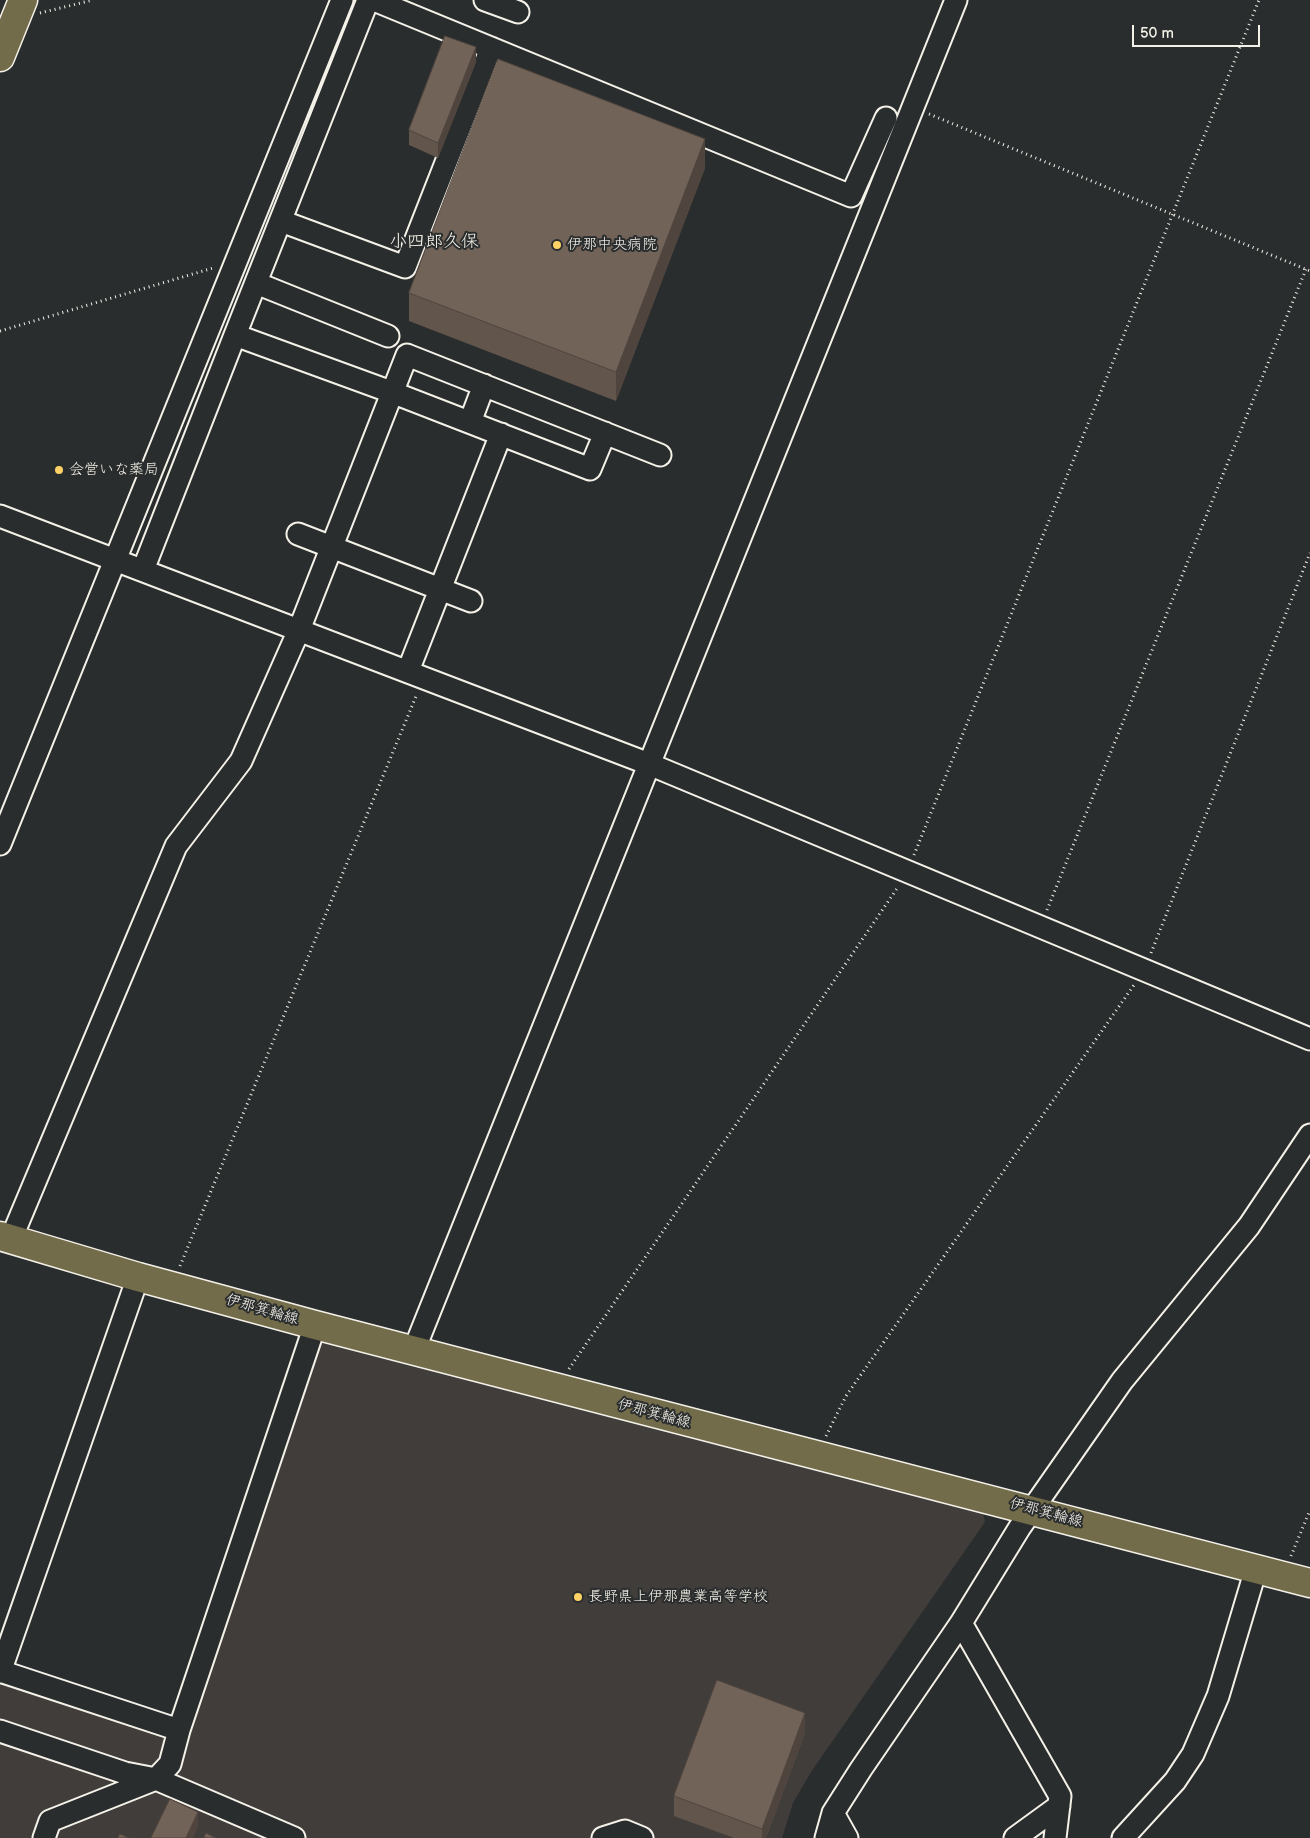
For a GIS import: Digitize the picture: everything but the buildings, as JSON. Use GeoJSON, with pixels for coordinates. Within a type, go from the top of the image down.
{"type":"FeatureCollection","features":[{"type":"Feature","properties":{"kind":"main road"},"geometry":{"type":"LineString","coordinates":[[0,57],[22,3]]}},
{"type":"Feature","properties":{"kind":"main road","name":"伊那箕輪線"},"geometry":{"type":"LineString","coordinates":[[6,1237],[138,1277],[172,1284],[315,1325],[816,1456],[1032,1509],[1310,1583]]}},
{"type":"Feature","properties":{"kind":"street"},"geometry":{"type":"LineString","coordinates":[[0,844],[342,0]]}},
{"type":"Feature","properties":{"kind":"street"},"geometry":{"type":"LineString","coordinates":[[143,570],[368,0]]}},
{"type":"Feature","properties":{"kind":"street"},"geometry":{"type":"LineString","coordinates":[[374,0],[851,196],[886,118]]}},
{"type":"Feature","properties":{"kind":"street"},"geometry":{"type":"LineString","coordinates":[[485,0],[518,12]]}},
{"type":"Feature","properties":{"kind":"street"},"geometry":{"type":"LineString","coordinates":[[414,1350],[956,0]]}},
{"type":"Feature","properties":{"kind":"street"},"geometry":{"type":"LineString","coordinates":[[281,222],[405,267],[491,48]]}},
{"type":"Feature","properties":{"kind":"street"},"geometry":{"type":"LineString","coordinates":[[256,283],[388,336]]}},
{"type":"Feature","properties":{"kind":"street"},"geometry":{"type":"LineString","coordinates":[[235,335],[394,393],[590,469],[605,433]]}},
{"type":"Feature","properties":{"kind":"street"},"geometry":{"type":"LineString","coordinates":[[6,1237],[176,846],[241,761],[299,630],[394,393],[407,355],[660,455]]}},
{"type":"Feature","properties":{"kind":"street"},"geometry":{"type":"LineString","coordinates":[[470,422],[484,385]]}},
{"type":"Feature","properties":{"kind":"street"},"geometry":{"type":"LineString","coordinates":[[416,674],[440,589],[501,434]]}},
{"type":"Feature","properties":{"kind":"street"},"geometry":{"type":"LineString","coordinates":[[0,516],[649,764],[1310,1040]]}},
{"type":"Feature","properties":{"kind":"street"},"geometry":{"type":"LineString","coordinates":[[298,534],[471,601]]}},
{"type":"Feature","properties":{"kind":"street"},"geometry":{"type":"LineString","coordinates":[[826,1838],[834,1813],[860,1769],[961,1623],[1032,1509],[1122,1381],[1249,1226],[1310,1135]]}},
{"type":"Feature","properties":{"kind":"street"},"geometry":{"type":"LineString","coordinates":[[138,1277],[0,1672],[179,1730]]}},
{"type":"Feature","properties":{"kind":"street"},"geometry":{"type":"LineString","coordinates":[[44,1838],[50,1821],[156,1779],[170,1764],[179,1730],[315,1325]]}},
{"type":"Feature","properties":{"kind":"street"},"geometry":{"type":"LineString","coordinates":[[1123,1838],[1175,1781],[1193,1754],[1218,1696],[1256,1568]]}},
{"type":"Feature","properties":{"kind":"street"},"geometry":{"type":"LineString","coordinates":[[961,1623],[1060,1796],[1055,1838]]}},
{"type":"Feature","properties":{"kind":"street"},"geometry":{"type":"LineString","coordinates":[[0,1730],[125,1772],[156,1779],[294,1838]]}},
{"type":"Feature","properties":{"kind":"street"},"geometry":{"type":"LineString","coordinates":[[1015,1838],[1059,1806]]}},
{"type":"Feature","properties":{"kind":"street"},"geometry":{"type":"LineString","coordinates":[[834,1813],[847,1838]]}},
{"type":"Feature","properties":{"kind":"street"},"geometry":{"type":"LineString","coordinates":[[603,1838],[625,1831],[642,1838]]}},
{"type":"Feature","properties":{"kind":"path"},"geometry":{"type":"LineString","coordinates":[[22,3],[42,14],[93,0]]}},
{"type":"Feature","properties":{"kind":"path"},"geometry":{"type":"LineString","coordinates":[[556,1388],[907,873],[1260,0]]}},
{"type":"Feature","properties":{"kind":"path"},"geometry":{"type":"LineString","coordinates":[[914,108],[1308,270],[1040,927]]}},
{"type":"Feature","properties":{"kind":"path"},"geometry":{"type":"LineString","coordinates":[[0,331],[236,262]]}},
{"type":"Feature","properties":{"kind":"path"},"geometry":{"type":"LineString","coordinates":[[816,1456],[846,1396],[1144,971],[1310,554]]}},
{"type":"Feature","properties":{"kind":"path"},"geometry":{"type":"LineString","coordinates":[[172,1284],[416,674]]}},
{"type":"Feature","properties":{"kind":"path"},"geometry":{"type":"LineString","coordinates":[[1284,1575],[1310,1510]]}},
{"type":"Feature","properties":{"kind":"shaded area","name":"長野県上伊那農業高等学校"},"geometry":{"type":"Polygon","coordinates":[[[311,1337],[983,1513],[985,1522],[811,1772],[793,1803],[782,1838],[0,1838],[0,1671],[178,1730],[311,1337]]]}},
{"type":"Feature","properties":{"kind":"place","name":"伊那中央病院"},"geometry":{"type":"Point","coordinates":[557,245]}},
{"type":"Feature","properties":{"kind":"place","name":"会営いな薬局"},"geometry":{"type":"Point","coordinates":[59,470]}},
{"type":"Feature","properties":{"kind":"place","name":"長野県上伊那農業高等学校"},"geometry":{"type":"Point","coordinates":[578,1597]}},
{"type":"Feature","properties":{"kind":"district","name":"小四郎久保"},"geometry":{"type":"Point","coordinates":[434,242]}}]}
